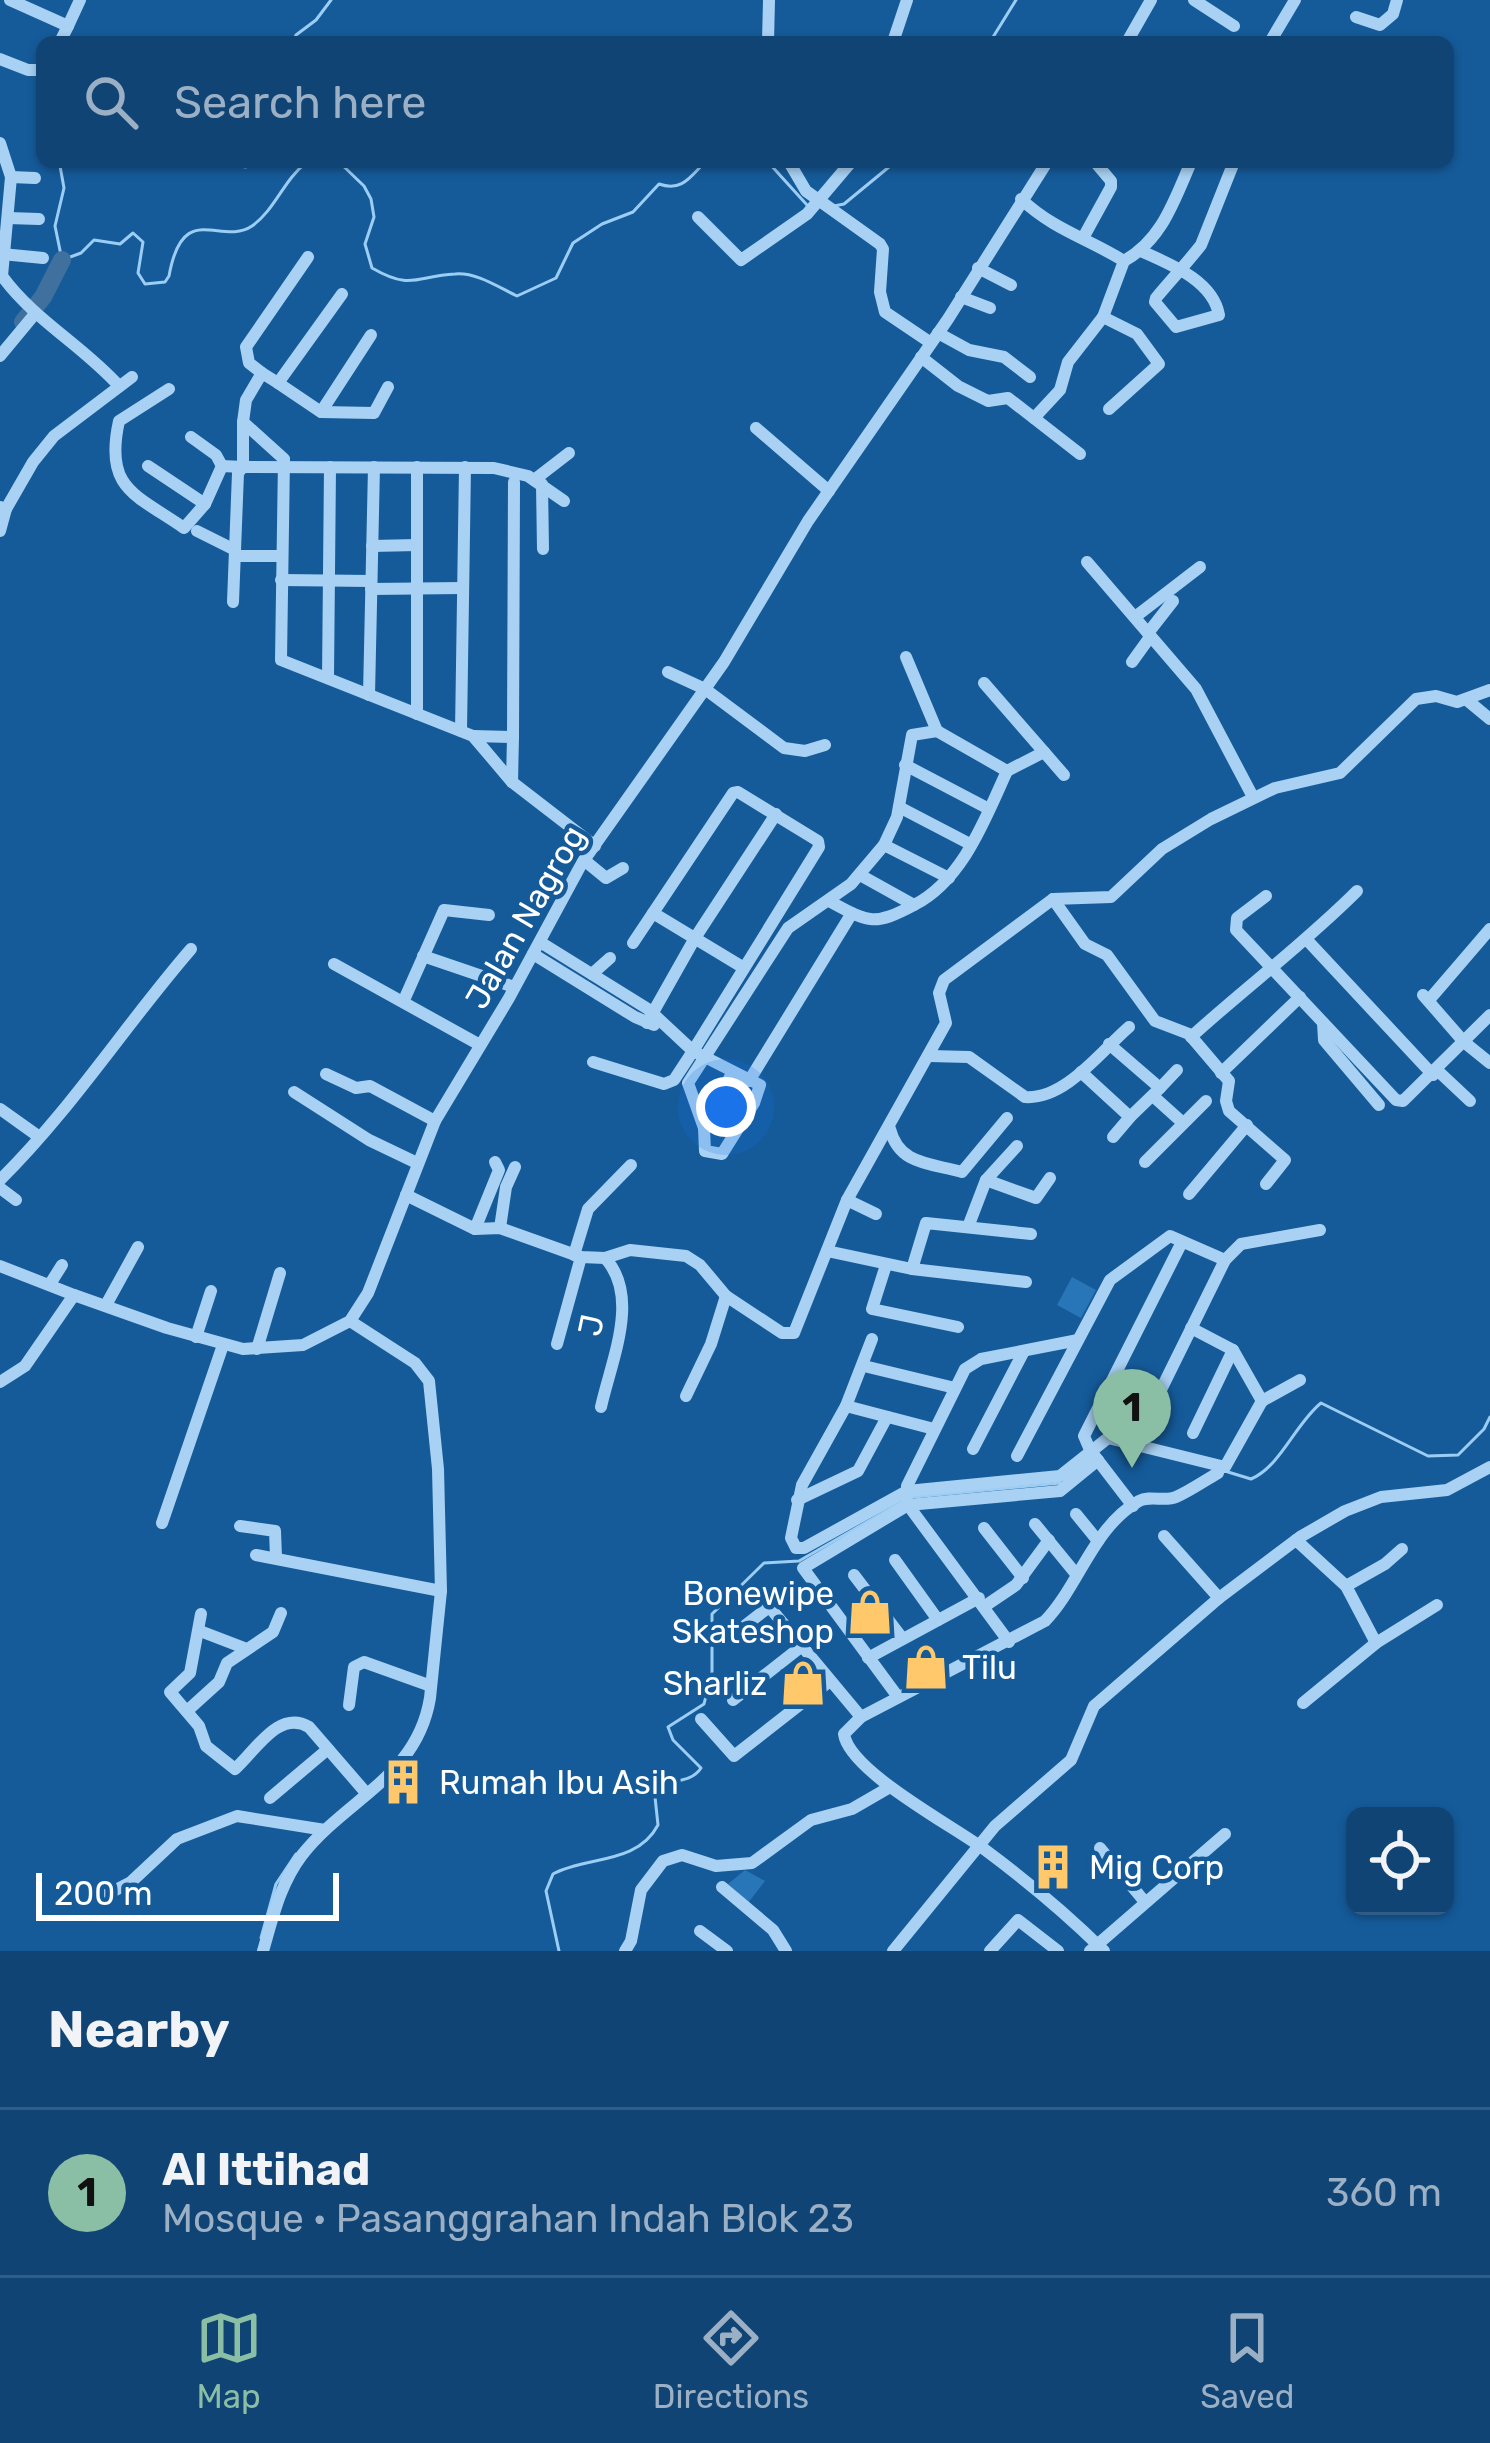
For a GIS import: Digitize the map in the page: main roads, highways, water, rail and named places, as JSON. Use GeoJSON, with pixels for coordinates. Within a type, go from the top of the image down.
{"type":"FeatureCollection","features":[{"type":"Feature","properties":{"kind":"waterway"},"geometry":{"type":"LineString","coordinates":[[296,36],[331,0]]}},
{"type":"Feature","properties":{"kind":"waterway"},"geometry":{"type":"LineString","coordinates":[[994,36],[1016,0]]}},
{"type":"Feature","properties":{"kind":"waterway"},"geometry":{"type":"LineString","coordinates":[[60,168],[64,188],[55,226],[62,260],[81,253],[94,240],[120,244],[133,233],[143,242],[138,273],[145,284],[165,282],[175,252],[193,231],[240,231],[252,226],[301,168]]}},
{"type":"Feature","properties":{"kind":"waterway"},"geometry":{"type":"LineString","coordinates":[[345,168],[371,199],[374,217],[365,244],[372,268],[406,281],[471,275],[517,296],[556,278],[573,243],[633,212],[659,184],[685,182],[699,168]]}},
{"type":"Feature","properties":{"kind":"waterway"},"geometry":{"type":"LineString","coordinates":[[773,168],[807,205]]}},
{"type":"Feature","properties":{"kind":"waterway"},"geometry":{"type":"LineString","coordinates":[[834,206],[844,204],[888,168]]}},
{"type":"Feature","properties":{"kind":"waterway"},"geometry":{"type":"LineString","coordinates":[[23,322],[43,297],[62,260]]}},
{"type":"Feature","properties":{"kind":"waterway"},"geometry":{"type":"LineString","coordinates":[[1228,1472],[1251,1479],[1262,1473],[1321,1403],[1428,1456],[1458,1455],[1490,1417]]}},
{"type":"Feature","properties":{"kind":"waterway"},"geometry":{"type":"LineString","coordinates":[[914,1497],[1060,1483]]}},
{"type":"Feature","properties":{"kind":"waterway"},"geometry":{"type":"LineString","coordinates":[[559,1951],[546,1891],[553,1874],[637,1847],[658,1825],[655,1797],[659,1786],[688,1778],[701,1768],[673,1740],[668,1727],[704,1704],[712,1672],[712,1614],[764,1563],[799,1561],[905,1500]]}},
{"type":"Feature","properties":{"kind":"waterway"},"geometry":{"type":"LineString","coordinates":[[261,1938],[276,1884],[296,1854]]}},
{"type":"Feature","properties":{"kind":"place","name":"Al Ittihad"},"geometry":{"type":"Point","coordinates":[1132,1468]}},
{"type":"Feature","properties":{"kind":"place","name":"Bonewipe Skateshop"},"geometry":{"type":"Point","coordinates":[870,1612]}},
{"type":"Feature","properties":{"kind":"place","name":"Tilu"},"geometry":{"type":"Point","coordinates":[926,1667]}},
{"type":"Feature","properties":{"kind":"place","name":"Sharliz"},"geometry":{"type":"Point","coordinates":[803,1683]}},
{"type":"Feature","properties":{"kind":"place","name":"Rumah Ibu Asih"},"geometry":{"type":"Point","coordinates":[403,1782]}},
{"type":"Feature","properties":{"kind":"place","name":"Mig Corp"},"geometry":{"type":"Point","coordinates":[1053,1867]}}]}
